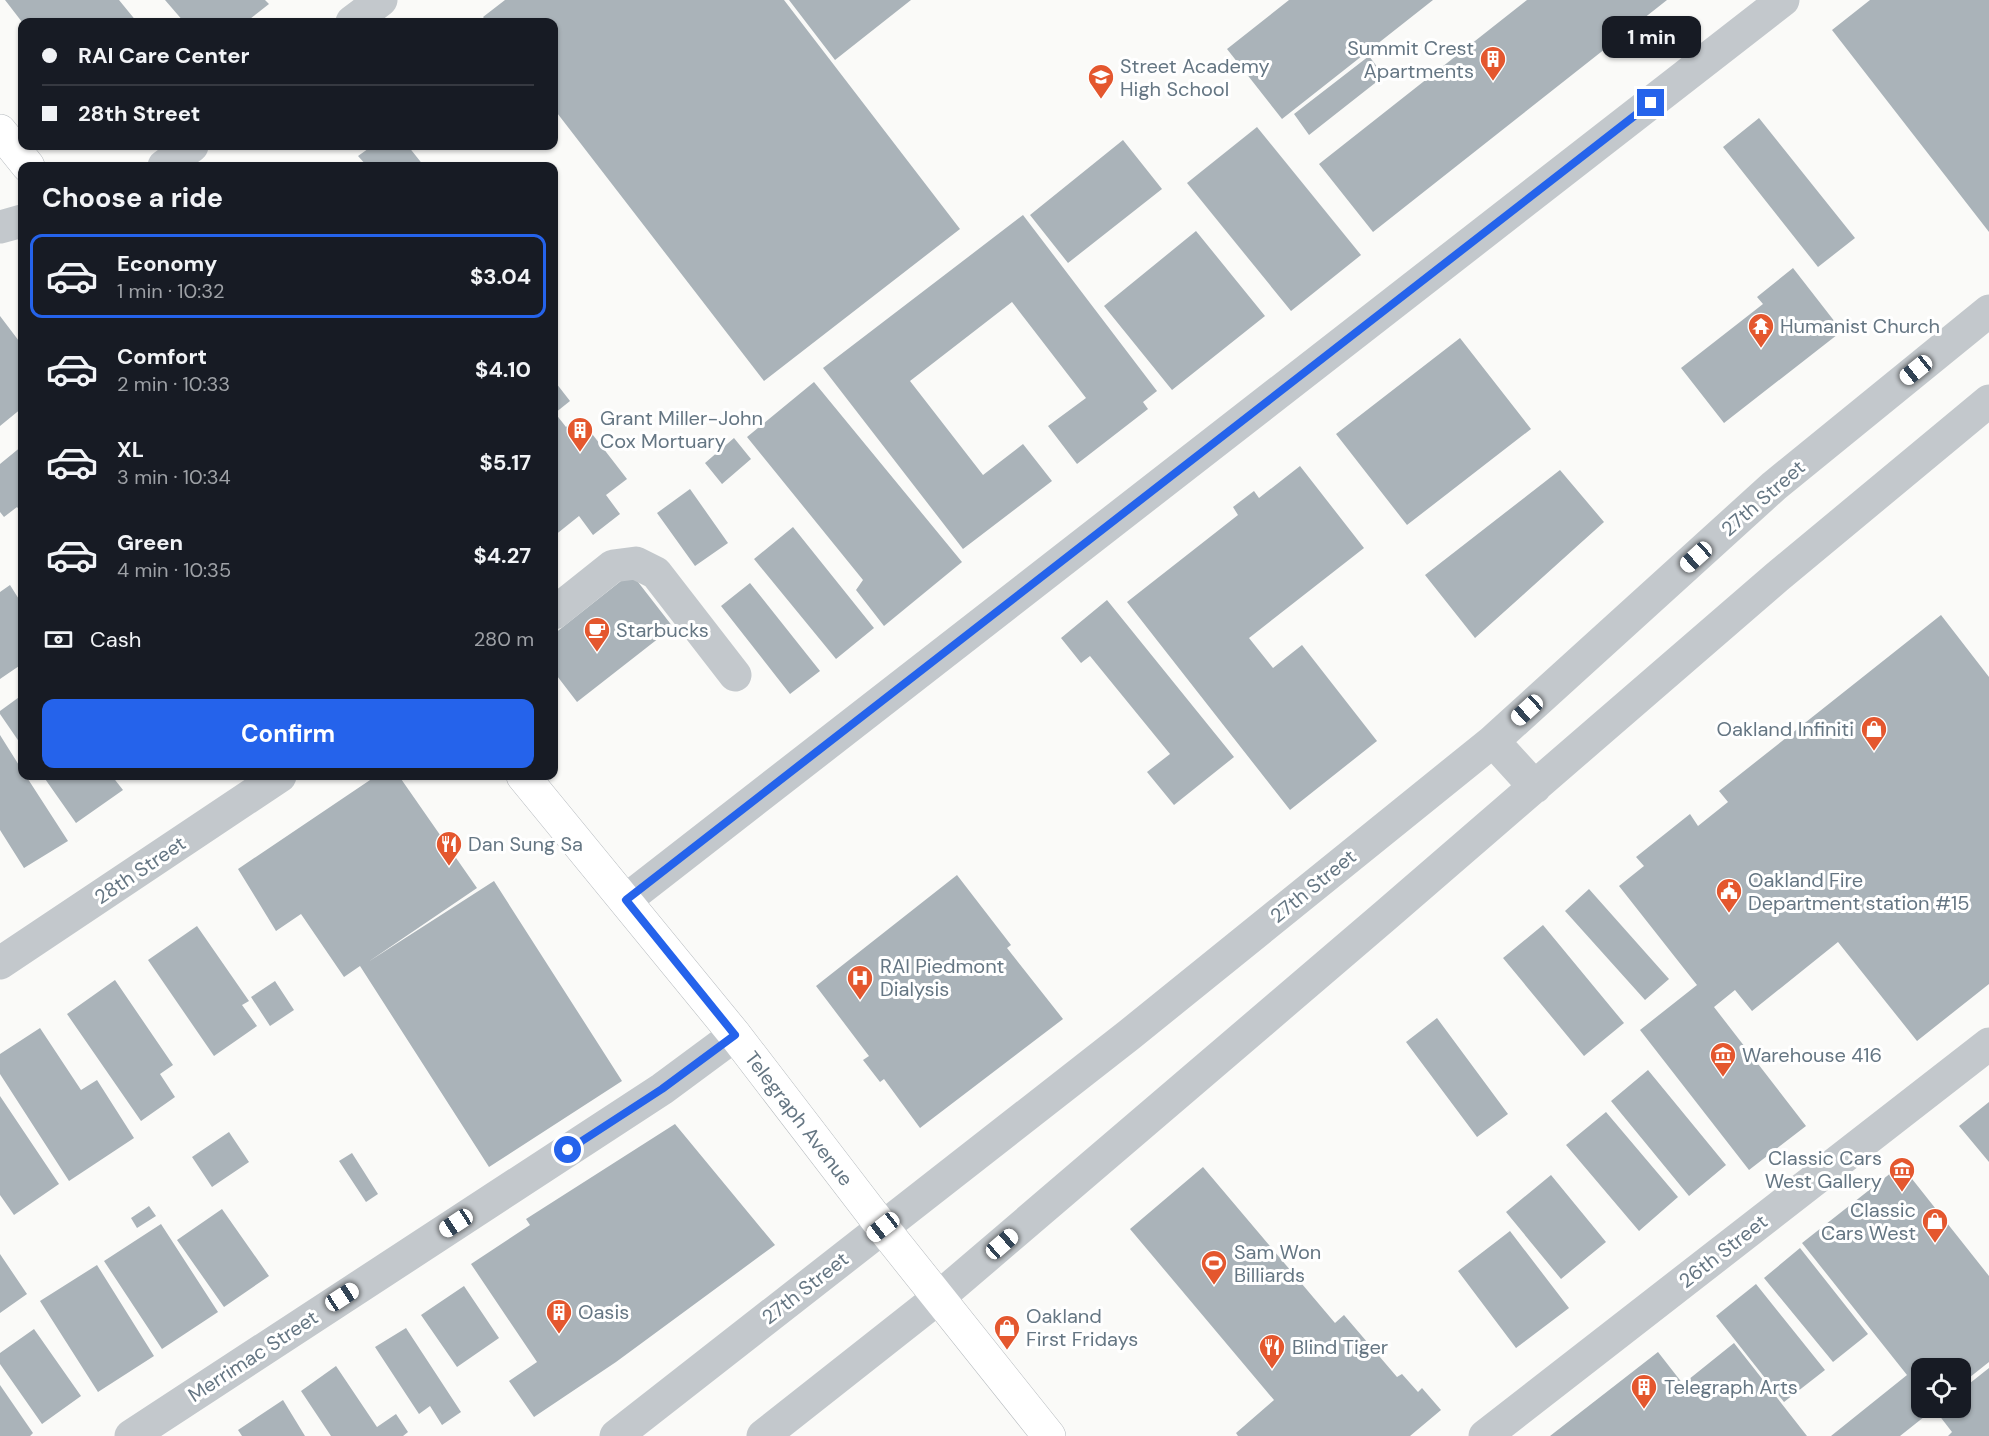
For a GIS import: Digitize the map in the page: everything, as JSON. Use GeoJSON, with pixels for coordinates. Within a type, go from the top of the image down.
{"type":"FeatureCollection","features":[{"type":"Feature","properties":{"kind":"main road"},"geometry":{"type":"LineString","coordinates":[[0,131],[25,162]]}},
{"type":"Feature","properties":{"kind":"main road","name":"Telegraph Avenue"},"geometry":{"type":"LineString","coordinates":[[526,780],[735,1035],[938,1298],[1049,1436]]}},
{"type":"Feature","properties":{"kind":"street"},"geometry":{"type":"LineString","coordinates":[[357,18],[381,0]]}},
{"type":"Feature","properties":{"kind":"street"},"geometry":{"type":"LineString","coordinates":[[626,900],[1767,5]]}},
{"type":"Feature","properties":{"kind":"street"},"geometry":{"type":"LineString","coordinates":[[170,162],[186,150]]}},
{"type":"Feature","properties":{"kind":"street"},"geometry":{"type":"LineString","coordinates":[[0,227],[18,222]]}},
{"type":"Feature","properties":{"kind":"street","name":"27th Street"},"geometry":{"type":"LineString","coordinates":[[616,1436],[1129,1035],[1493,741],[1774,486],[1989,311]]}},
{"type":"Feature","properties":{"kind":"street"},"geometry":{"type":"LineString","coordinates":[[763,1436],[938,1298],[1777,577],[1989,401]]}},
{"type":"Feature","properties":{"kind":"street"},"geometry":{"type":"LineString","coordinates":[[558,610],[613,566],[636,563],[656,573],[735,675]]}},
{"type":"Feature","properties":{"kind":"street"},"geometry":{"type":"LineString","coordinates":[[1493,741],[1535,787]]}},
{"type":"Feature","properties":{"kind":"street","name":"28th Street"},"geometry":{"type":"LineString","coordinates":[[0,963],[274,780]]}},
{"type":"Feature","properties":{"kind":"street","name":"Merrimac Street"},"geometry":{"type":"LineString","coordinates":[[131,1436],[662,1089],[735,1035]]}},
{"type":"Feature","properties":{"kind":"street","name":"26th Street"},"geometry":{"type":"LineString","coordinates":[[1485,1436],[1989,1044]]}},
{"type":"Feature","properties":{"kind":"building"},"geometry":{"type":"Polygon","coordinates":[[[5,0],[119,0],[134,18],[19,18],[5,0]]]}},
{"type":"Feature","properties":{"kind":"building"},"geometry":{"type":"Polygon","coordinates":[[[165,0],[265,0],[269,4],[251,18],[181,18],[165,0]]]}},
{"type":"Feature","properties":{"kind":"building"},"geometry":{"type":"Polygon","coordinates":[[[505,0],[784,0],[960,229],[764,381],[558,114],[558,18],[483,17],[505,0]]]}},
{"type":"Feature","properties":{"kind":"building"},"geometry":{"type":"Polygon","coordinates":[[[789,0],[911,0],[835,60],[789,0]]]}},
{"type":"Feature","properties":{"kind":"building","name":"Summit Crest Apartments"},"geometry":{"type":"Polygon","coordinates":[[[1289,0],[1433,0],[1282,119],[1227,49],[1289,0]]]}},
{"type":"Feature","properties":{"kind":"building","name":"Summit Crest Apartments"},"geometry":{"type":"Polygon","coordinates":[[[1527,0],[1667,0],[1373,232],[1319,164],[1527,0]]]}},
{"type":"Feature","properties":{"kind":"building"},"geometry":{"type":"Polygon","coordinates":[[[1870,0],[1989,0],[1989,232],[1832,30],[1870,0]]]}},
{"type":"Feature","properties":{"kind":"building"},"geometry":{"type":"Polygon","coordinates":[[[1369,56],[1384,76],[1309,135],[1294,114],[1369,56]]]}},
{"type":"Feature","properties":{"kind":"building"},"geometry":{"type":"Polygon","coordinates":[[[1759,118],[1855,238],[1818,267],[1723,147],[1759,118]]]}},
{"type":"Feature","properties":{"kind":"building"},"geometry":{"type":"Polygon","coordinates":[[[1257,127],[1361,255],[1291,311],[1187,183],[1257,127]]]}},
{"type":"Feature","properties":{"kind":"building"},"geometry":{"type":"Polygon","coordinates":[[[1123,140],[1162,189],[1068,263],[1030,215],[1123,140]]]}},
{"type":"Feature","properties":{"kind":"building"},"geometry":{"type":"Polygon","coordinates":[[[366,150],[411,150],[421,162],[363,162],[358,156],[366,150]]]}},
{"type":"Feature","properties":{"kind":"building"},"geometry":{"type":"Polygon","coordinates":[[[1023,215],[1157,391],[1143,402],[1148,409],[1077,464],[1048,426],[1086,398],[1012,302],[910,381],[983,475],[1023,444],[1052,481],[963,549],[823,368],[1023,215]]]}},
{"type":"Feature","properties":{"kind":"building"},"geometry":{"type":"Polygon","coordinates":[[[1196,231],[1265,316],[1172,390],[1104,306],[1196,231]]]}},
{"type":"Feature","properties":{"kind":"building","name":"Humanist Church"},"geometry":{"type":"Polygon","coordinates":[[[1793,268],[1842,331],[1724,423],[1681,368],[1763,304],[1757,297],[1793,268]]]}},
{"type":"Feature","properties":{"kind":"building"},"geometry":{"type":"Polygon","coordinates":[[[0,316],[18,340],[18,411],[0,426],[0,316]]]}},
{"type":"Feature","properties":{"kind":"building"},"geometry":{"type":"Polygon","coordinates":[[[1460,338],[1531,429],[1407,525],[1336,434],[1460,338]]]}},
{"type":"Feature","properties":{"kind":"building"},"geometry":{"type":"Polygon","coordinates":[[[814,382],[962,562],[884,626],[856,590],[863,580],[747,437],[814,382]]]}},
{"type":"Feature","properties":{"kind":"building","name":"Grant Miller-John Cox Mortuary"},"geometry":{"type":"Polygon","coordinates":[[[558,386],[570,401],[558,411],[558,386]]]}},
{"type":"Feature","properties":{"kind":"building","name":"Grant Miller-John Cox Mortuary"},"geometry":{"type":"Polygon","coordinates":[[[558,417],[566,427],[579,417],[627,479],[606,495],[620,514],[593,535],[579,516],[558,533],[558,417]]]}},
{"type":"Feature","properties":{"kind":"building"},"geometry":{"type":"Polygon","coordinates":[[[734,438],[751,459],[722,484],[705,463],[734,438]]]}},
{"type":"Feature","properties":{"kind":"building"},"geometry":{"type":"Polygon","coordinates":[[[18,449],[18,508],[4,517],[0,512],[0,464],[18,449]]]}},
{"type":"Feature","properties":{"kind":"building"},"geometry":{"type":"Polygon","coordinates":[[[1300,466],[1364,548],[1249,638],[1273,668],[1302,645],[1377,741],[1290,810],[1127,602],[1238,515],[1233,507],[1254,491],[1259,498],[1300,466]]]}},
{"type":"Feature","properties":{"kind":"building"},"geometry":{"type":"Polygon","coordinates":[[[1560,470],[1604,522],[1475,638],[1425,575],[1560,470]]]}},
{"type":"Feature","properties":{"kind":"building"},"geometry":{"type":"Polygon","coordinates":[[[690,489],[728,543],[695,566],[657,513],[690,489]]]}},
{"type":"Feature","properties":{"kind":"building"},"geometry":{"type":"Polygon","coordinates":[[[793,527],[874,628],[836,659],[754,559],[793,527]]]}},
{"type":"Feature","properties":{"kind":"building","name":"Starbucks"},"geometry":{"type":"Polygon","coordinates":[[[631,573],[673,627],[577,702],[558,677],[558,631],[631,573]]]}},
{"type":"Feature","properties":{"kind":"building"},"geometry":{"type":"Polygon","coordinates":[[[750,583],[820,671],[790,694],[721,606],[750,583]]]}},
{"type":"Feature","properties":{"kind":"building"},"geometry":{"type":"Polygon","coordinates":[[[10,585],[18,598],[18,667],[0,679],[0,592],[10,585]]]}},
{"type":"Feature","properties":{"kind":"building"},"geometry":{"type":"Polygon","coordinates":[[[1107,600],[1234,757],[1174,805],[1147,772],[1170,754],[1090,656],[1081,663],[1061,638],[1107,600]]]}},
{"type":"Feature","properties":{"kind":"building"},"geometry":{"type":"Polygon","coordinates":[[[1941,615],[1989,677],[1989,984],[1917,1041],[1838,942],[1752,1011],[1735,990],[1714,1007],[1806,1126],[1749,1170],[1640,1030],[1697,985],[1619,886],[1644,866],[1636,857],[1690,814],[1698,826],[1728,802],[1719,791],[1941,615]]]}},
{"type":"Feature","properties":{"kind":"building"},"geometry":{"type":"Polygon","coordinates":[[[18,698],[18,740],[0,714],[0,711],[18,698]]]}},
{"type":"Feature","properties":{"kind":"building"},"geometry":{"type":"Polygon","coordinates":[[[0,735],[18,764],[18,780],[29,780],[68,841],[24,868],[0,830],[0,735]]]}},
{"type":"Feature","properties":{"kind":"building"},"geometry":{"type":"Polygon","coordinates":[[[46,780],[115,780],[123,790],[76,823],[46,780]]]}},
{"type":"Feature","properties":{"kind":"building"},"geometry":{"type":"Polygon","coordinates":[[[370,780],[402,780],[477,888],[368,962],[494,881],[622,1081],[489,1167],[360,966],[344,977],[301,914],[276,931],[238,869],[370,780]]]}},
{"type":"Feature","properties":{"kind":"building"},"geometry":{"type":"Polygon","coordinates":[[[957,875],[1011,945],[1007,948],[1063,1019],[920,1128],[884,1079],[880,1082],[863,1060],[869,1056],[816,986],[957,875]]]}},
{"type":"Feature","properties":{"kind":"building"},"geometry":{"type":"Polygon","coordinates":[[[1589,889],[1669,979],[1645,1000],[1565,911],[1589,889]]]}},
{"type":"Feature","properties":{"kind":"building"},"geometry":{"type":"Polygon","coordinates":[[[1543,925],[1624,1023],[1584,1056],[1503,958],[1543,925]]]}},
{"type":"Feature","properties":{"kind":"building"},"geometry":{"type":"Polygon","coordinates":[[[197,926],[249,1001],[242,1005],[257,1026],[214,1056],[148,960],[197,926]]]}},
{"type":"Feature","properties":{"kind":"building"},"geometry":{"type":"Polygon","coordinates":[[[115,980],[173,1065],[160,1074],[175,1097],[141,1121],[67,1014],[115,980]]]}},
{"type":"Feature","properties":{"kind":"building"},"geometry":{"type":"Polygon","coordinates":[[[275,981],[294,1010],[270,1026],[251,997],[275,981]]]}},
{"type":"Feature","properties":{"kind":"building"},"geometry":{"type":"Polygon","coordinates":[[[1437,1018],[1508,1114],[1477,1137],[1406,1042],[1437,1018]]]}},
{"type":"Feature","properties":{"kind":"building"},"geometry":{"type":"Polygon","coordinates":[[[40,1028],[81,1090],[97,1080],[134,1138],[69,1181],[0,1074],[0,1054],[40,1028]]]}},
{"type":"Feature","properties":{"kind":"building"},"geometry":{"type":"Polygon","coordinates":[[[1648,1070],[1726,1165],[1689,1196],[1611,1101],[1648,1070]]]}},
{"type":"Feature","properties":{"kind":"building"},"geometry":{"type":"Polygon","coordinates":[[[0,1096],[59,1184],[14,1215],[0,1195],[0,1096]]]}},
{"type":"Feature","properties":{"kind":"building"},"geometry":{"type":"Polygon","coordinates":[[[1989,1102],[1989,1162],[1959,1126],[1989,1102]]]}},
{"type":"Feature","properties":{"kind":"building"},"geometry":{"type":"Polygon","coordinates":[[[1606,1112],[1678,1197],[1639,1231],[1566,1145],[1606,1112]]]}},
{"type":"Feature","properties":{"kind":"building"},"geometry":{"type":"Polygon","coordinates":[[[675,1124],[775,1245],[616,1362],[534,1417],[509,1381],[537,1362],[471,1264],[530,1225],[526,1219],[675,1124]]]}},
{"type":"Feature","properties":{"kind":"building"},"geometry":{"type":"Polygon","coordinates":[[[229,1132],[249,1162],[212,1187],[192,1157],[229,1132]]]}},
{"type":"Feature","properties":{"kind":"building"},"geometry":{"type":"Polygon","coordinates":[[[352,1153],[378,1194],[366,1202],[339,1161],[352,1153]]]}},
{"type":"Feature","properties":{"kind":"building"},"geometry":{"type":"Polygon","coordinates":[[[1901,1165],[1989,1276],[1989,1362],[1971,1376],[1971,1358],[1911,1358],[1911,1418],[1923,1418],[1900,1436],[1831,1436],[1907,1375],[1802,1243],[1901,1165]]]}},
{"type":"Feature","properties":{"kind":"building"},"geometry":{"type":"Polygon","coordinates":[[[1203,1167],[1335,1323],[1344,1315],[1397,1377],[1402,1374],[1418,1392],[1422,1388],[1441,1410],[1410,1436],[1238,1436],[1236,1433],[1274,1400],[1130,1229],[1203,1167]]]}},
{"type":"Feature","properties":{"kind":"building"},"geometry":{"type":"Polygon","coordinates":[[[1551,1175],[1606,1242],[1561,1279],[1506,1212],[1551,1175]]]}},
{"type":"Feature","properties":{"kind":"building"},"geometry":{"type":"Polygon","coordinates":[[[149,1206],[156,1216],[137,1228],[131,1218],[149,1206]]]}},
{"type":"Feature","properties":{"kind":"building"},"geometry":{"type":"Polygon","coordinates":[[[222,1209],[269,1276],[224,1307],[177,1240],[222,1209]]]}},
{"type":"Feature","properties":{"kind":"building"},"geometry":{"type":"Polygon","coordinates":[[[161,1224],[218,1312],[162,1349],[104,1261],[161,1224]]]}},
{"type":"Feature","properties":{"kind":"building"},"geometry":{"type":"Polygon","coordinates":[[[1510,1231],[1569,1308],[1516,1348],[1458,1271],[1510,1231]]]}},
{"type":"Feature","properties":{"kind":"building"},"geometry":{"type":"Polygon","coordinates":[[[1800,1248],[1868,1334],[1833,1362],[1764,1278],[1800,1248]]]}},
{"type":"Feature","properties":{"kind":"building"},"geometry":{"type":"Polygon","coordinates":[[[0,1254],[27,1294],[0,1313],[0,1254]]]}},
{"type":"Feature","properties":{"kind":"building"},"geometry":{"type":"Polygon","coordinates":[[[97,1265],[154,1356],[98,1392],[40,1301],[97,1265]]]}},
{"type":"Feature","properties":{"kind":"building"},"geometry":{"type":"Polygon","coordinates":[[[1756,1284],[1825,1370],[1784,1402],[1716,1316],[1756,1284]]]}},
{"type":"Feature","properties":{"kind":"building"},"geometry":{"type":"Polygon","coordinates":[[[464,1286],[499,1338],[457,1367],[421,1315],[464,1286]]]}},
{"type":"Feature","properties":{"kind":"building"},"geometry":{"type":"Polygon","coordinates":[[[406,1328],[461,1412],[442,1425],[430,1406],[419,1414],[375,1347],[406,1328]]]}},
{"type":"Feature","properties":{"kind":"building"},"geometry":{"type":"Polygon","coordinates":[[[34,1329],[81,1396],[42,1424],[0,1364],[0,1353],[34,1329]]]}},
{"type":"Feature","properties":{"kind":"building"},"geometry":{"type":"Polygon","coordinates":[[[1734,1343],[1807,1436],[1550,1436],[1658,1352],[1683,1384],[1734,1343]]]}},
{"type":"Feature","properties":{"kind":"building"},"geometry":{"type":"Polygon","coordinates":[[[336,1366],[377,1427],[396,1414],[408,1432],[403,1436],[331,1436],[301,1391],[336,1366]]]}},
{"type":"Feature","properties":{"kind":"building"},"geometry":{"type":"Polygon","coordinates":[[[1989,1368],[1989,1436],[1948,1436],[1952,1432],[1941,1418],[1971,1418],[1971,1382],[1989,1368]]]}},
{"type":"Feature","properties":{"kind":"building"},"geometry":{"type":"Polygon","coordinates":[[[0,1385],[33,1433],[30,1436],[0,1436],[0,1385]]]}},
{"type":"Feature","properties":{"kind":"building"},"geometry":{"type":"Polygon","coordinates":[[[283,1400],[305,1436],[242,1436],[238,1430],[283,1400]]]}},
{"type":"Feature","properties":{"kind":"place","name":"Summit Crest Apartments"},"geometry":{"type":"Point","coordinates":[1493,82]}},
{"type":"Feature","properties":{"kind":"place","name":"Street Academy High School"},"geometry":{"type":"Point","coordinates":[1101,100]}},
{"type":"Feature","properties":{"kind":"place","name":"Humanist Church"},"geometry":{"type":"Point","coordinates":[1761,349]}},
{"type":"Feature","properties":{"kind":"place","name":"Grant Miller-John Cox Mortuary"},"geometry":{"type":"Point","coordinates":[580,453]}},
{"type":"Feature","properties":{"kind":"place","name":"Starbucks"},"geometry":{"type":"Point","coordinates":[597,653]}},
{"type":"Feature","properties":{"kind":"place","name":"Oakland Infiniti"},"geometry":{"type":"Point","coordinates":[1874,752]}},
{"type":"Feature","properties":{"kind":"place","name":"Dan Sung Sa"},"geometry":{"type":"Point","coordinates":[449,867]}},
{"type":"Feature","properties":{"kind":"place","name":"Oakland Fire Department station #15"},"geometry":{"type":"Point","coordinates":[1729,914]}},
{"type":"Feature","properties":{"kind":"place","name":"RAI Piedmont Dialysis"},"geometry":{"type":"Point","coordinates":[860,1001]}},
{"type":"Feature","properties":{"kind":"place","name":"Warehouse 416"},"geometry":{"type":"Point","coordinates":[1723,1078]}},
{"type":"Feature","properties":{"kind":"place","name":"Classic Cars West Gallery"},"geometry":{"type":"Point","coordinates":[1902,1193]}},
{"type":"Feature","properties":{"kind":"place","name":"Classic Cars West"},"geometry":{"type":"Point","coordinates":[1935,1244]}},
{"type":"Feature","properties":{"kind":"place","name":"Sam Won Billiards"},"geometry":{"type":"Point","coordinates":[1214,1286]}},
{"type":"Feature","properties":{"kind":"place","name":"Oasis"},"geometry":{"type":"Point","coordinates":[559,1335]}},
{"type":"Feature","properties":{"kind":"place","name":"Oakland First Fridays"},"geometry":{"type":"Point","coordinates":[1007,1351]}},
{"type":"Feature","properties":{"kind":"place","name":"Blind Tiger"},"geometry":{"type":"Point","coordinates":[1272,1370]}},
{"type":"Feature","properties":{"kind":"place","name":"Telegraph Arts"},"geometry":{"type":"Point","coordinates":[1644,1410]}},
{"type":"Feature","properties":{"kind":"route"},"geometry":{"type":"LineString","coordinates":[[568,1150],[662,1089],[735,1035],[626,900],[1651,103]]}}]}
